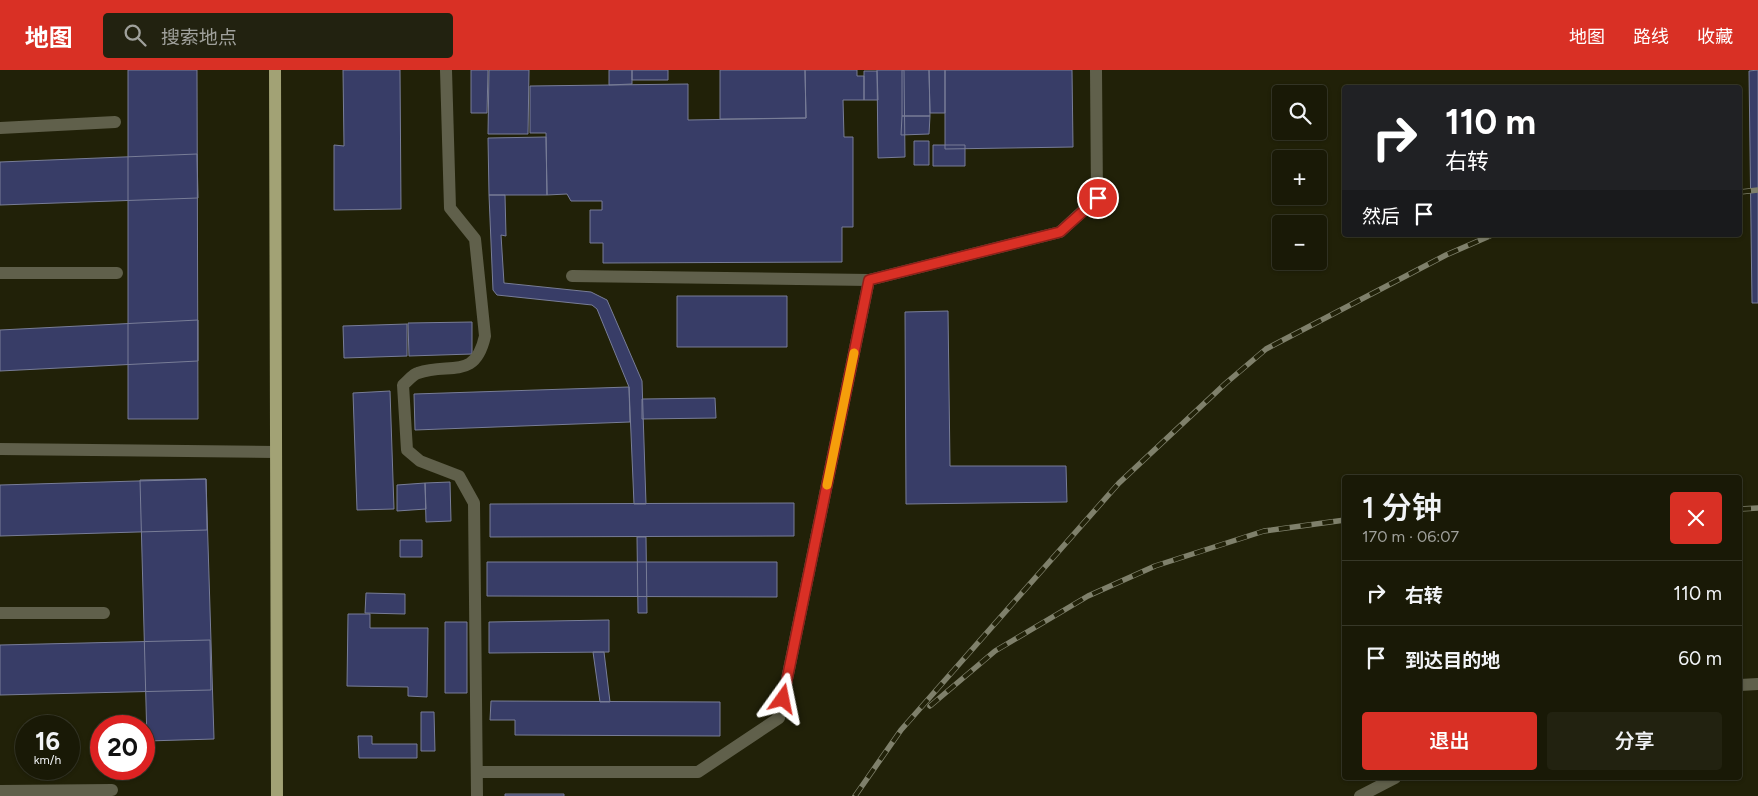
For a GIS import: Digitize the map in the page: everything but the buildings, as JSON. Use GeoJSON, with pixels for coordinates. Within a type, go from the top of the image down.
{"type":"FeatureCollection","features":[{"type":"Feature","properties":{"kind":"main road"},"geometry":{"type":"LineString","coordinates":[[275,70],[277,796]]}},
{"type":"Feature","properties":{"kind":"street"},"geometry":{"type":"LineString","coordinates":[[446,70],[450,208],[475,239],[485,336],[482,351],[471,364],[456,369],[417,373],[403,385],[408,450],[420,461],[459,476],[474,503],[478,796]]}},
{"type":"Feature","properties":{"kind":"street"},"geometry":{"type":"LineString","coordinates":[[572,276],[869,280],[1060,232],[1098,198],[1096,70]]}},
{"type":"Feature","properties":{"kind":"street"},"geometry":{"type":"LineString","coordinates":[[0,128],[114,122]]}},
{"type":"Feature","properties":{"kind":"street"},"geometry":{"type":"LineString","coordinates":[[0,274],[117,273]]}},
{"type":"Feature","properties":{"kind":"street"},"geometry":{"type":"LineString","coordinates":[[477,772],[698,772],[779,718],[869,280]]}},
{"type":"Feature","properties":{"kind":"street"},"geometry":{"type":"LineString","coordinates":[[0,449],[276,452]]}},
{"type":"Feature","properties":{"kind":"street"},"geometry":{"type":"LineString","coordinates":[[0,613],[104,613]]}},
{"type":"Feature","properties":{"kind":"street"},"geometry":{"type":"LineString","coordinates":[[1742,685],[1758,684]]}},
{"type":"Feature","properties":{"kind":"street"},"geometry":{"type":"LineString","coordinates":[[1360,796],[1391,780]]}},
{"type":"Feature","properties":{"kind":"street"},"geometry":{"type":"LineString","coordinates":[[0,791],[112,790]]}},
{"type":"Feature","properties":{"kind":"railway"},"geometry":{"type":"LineString","coordinates":[[1742,192],[1758,190]]}},
{"type":"Feature","properties":{"kind":"railway"},"geometry":{"type":"LineString","coordinates":[[855,796],[901,730],[1119,483],[1226,383],[1266,349],[1446,255],[1487,237]]}},
{"type":"Feature","properties":{"kind":"railway"},"geometry":{"type":"LineString","coordinates":[[1742,509],[1758,508]]}},
{"type":"Feature","properties":{"kind":"railway"},"geometry":{"type":"LineString","coordinates":[[930,706],[995,651],[1088,596],[1155,566],[1264,531],[1342,520]]}},
{"type":"Feature","properties":{"kind":"slow traffic"},"geometry":{"type":"LineString","coordinates":[[827,485],[854,353]]}},
{"type":"Feature","properties":{"kind":"route"},"geometry":{"type":"LineString","coordinates":[[783,699],[869,280],[1060,232],[1098,198]]}}]}
